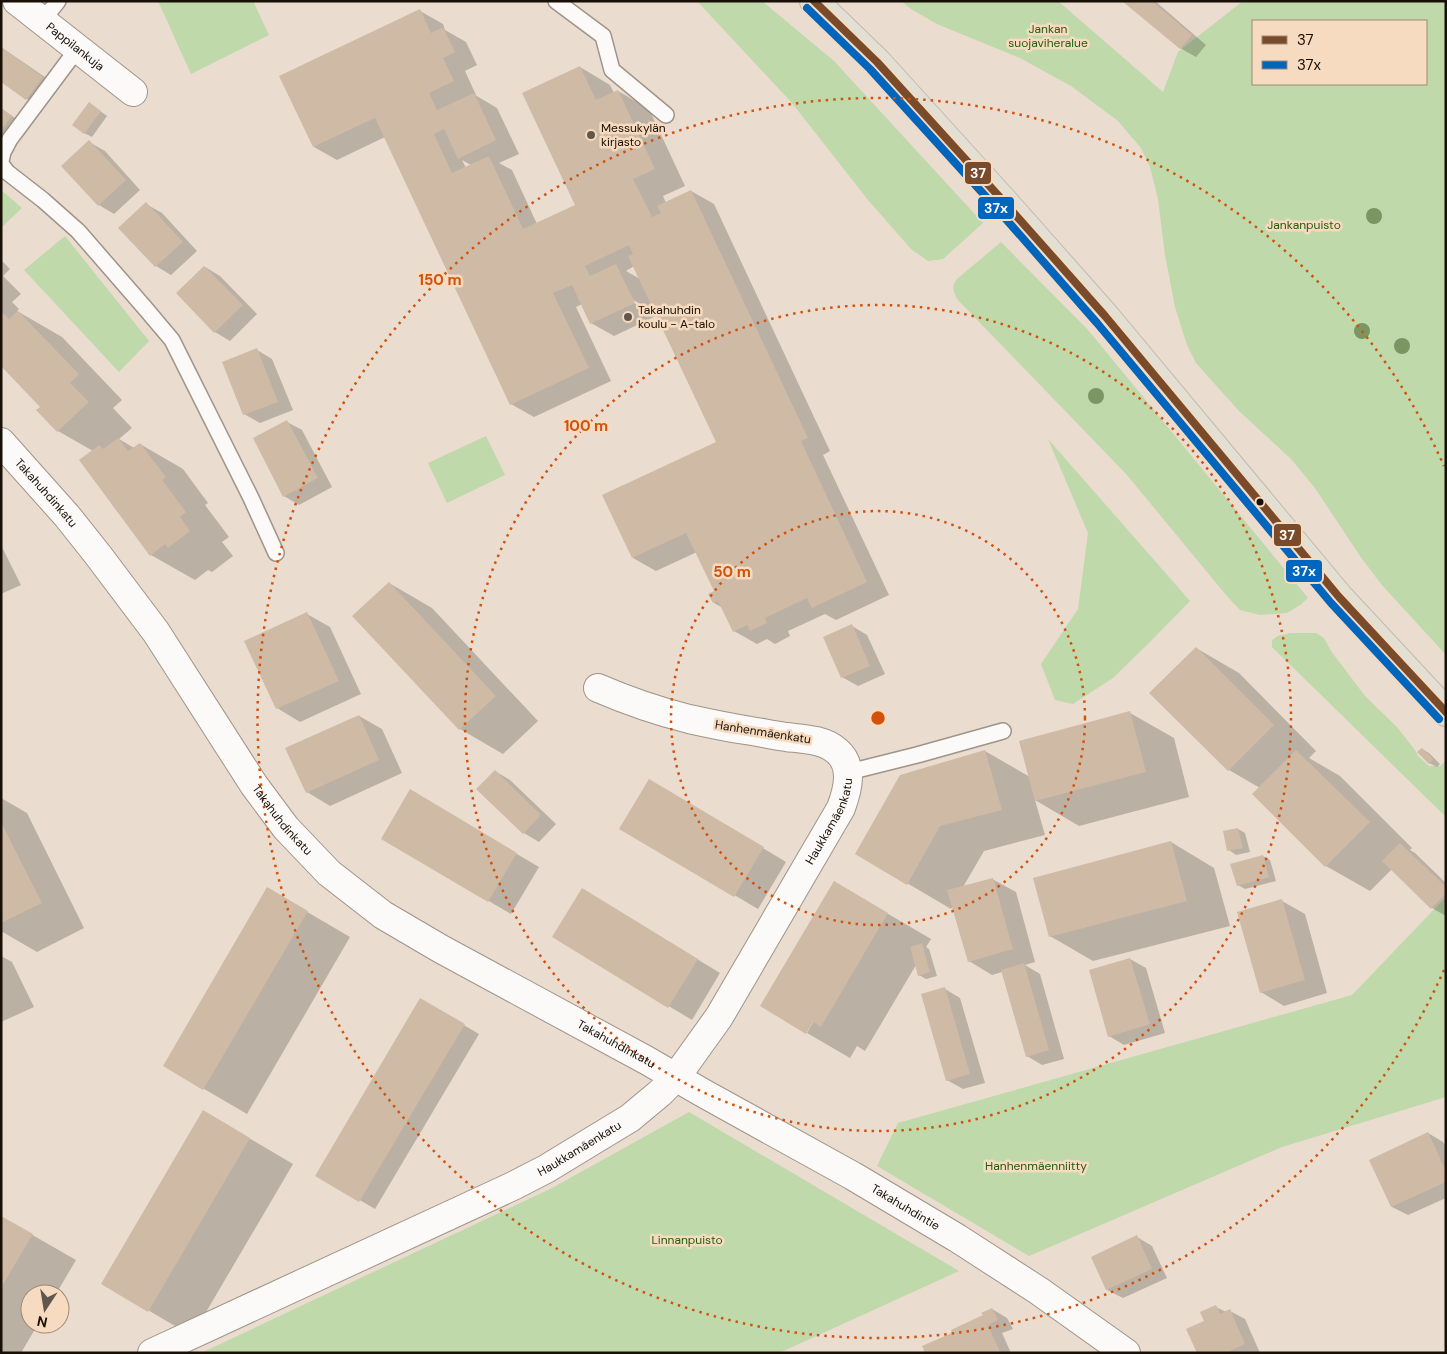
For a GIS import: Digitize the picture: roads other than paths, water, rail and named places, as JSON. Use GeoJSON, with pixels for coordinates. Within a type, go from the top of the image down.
{"type":"FeatureCollection","features":[{"type":"Feature","properties":{"kind":"main road"},"geometry":{"type":"LineString","coordinates":[[814,1],[877,62],[1006,203],[1105,316],[1339,597],[1446,712]]}},
{"type":"Feature","properties":{"kind":"street","name":"Pappilankuja"},"geometry":{"type":"LineString","coordinates":[[17,1],[51,11],[78,48],[133,92]]}},
{"type":"Feature","properties":{"kind":"street","name":"Takahuhdinkatu"},"geometry":{"type":"LineString","coordinates":[[1,442],[66,516],[103,562],[156,632],[254,785],[286,828],[329,873],[383,915],[441,949],[676,1076]]}},
{"type":"Feature","properties":{"kind":"street","name":"Hanhenmäenkatu"},"geometry":{"type":"LineString","coordinates":[[598,688],[653,710],[743,730],[817,741],[829,745],[838,752],[849,772]]}},
{"type":"Feature","properties":{"kind":"street","name":"Haukkamäenkatu"},"geometry":{"type":"LineString","coordinates":[[152,1353],[513,1186],[630,1118],[660,1093],[676,1076],[718,1017],[806,865],[834,821],[846,795],[849,772]]}},
{"type":"Feature","properties":{"kind":"street","name":"Takahuhdintie"},"geometry":{"type":"LineString","coordinates":[[676,1076],[703,1093],[853,1176],[957,1238],[1039,1291],[1126,1353]]}},
{"type":"Feature","properties":{"kind":"lane"},"geometry":{"type":"LineString","coordinates":[[556,1],[603,36],[612,70],[666,115]]}},
{"type":"Feature","properties":{"kind":"lane"},"geometry":{"type":"LineString","coordinates":[[78,48],[10,139],[3,152],[1,162],[7,172],[78,231],[172,340],[276,554]]}},
{"type":"Feature","properties":{"kind":"lane"},"geometry":{"type":"LineString","coordinates":[[849,772],[1002,731]]}},
{"type":"Feature","properties":{"kind":"place","name":"Messukylän kirjasto"},"geometry":{"type":"Point","coordinates":[591,135]}},
{"type":"Feature","properties":{"kind":"place","name":"Takahuhdin koulu - A-talo"},"geometry":{"type":"Point","coordinates":[628,317]}},
{"type":"Feature","properties":{"kind":"park label","name":"Jankan suojaviheralue"},"geometry":{"type":"Point","coordinates":[1048,36]}},
{"type":"Feature","properties":{"kind":"park label","name":"Jankanpuisto"},"geometry":{"type":"Point","coordinates":[1304,225]}},
{"type":"Feature","properties":{"kind":"park label","name":"Hanhenmäenniitty"},"geometry":{"type":"Point","coordinates":[1036,1166]}},
{"type":"Feature","properties":{"kind":"park label","name":"Linnanpuisto"},"geometry":{"type":"Point","coordinates":[687,1240]}}]}
